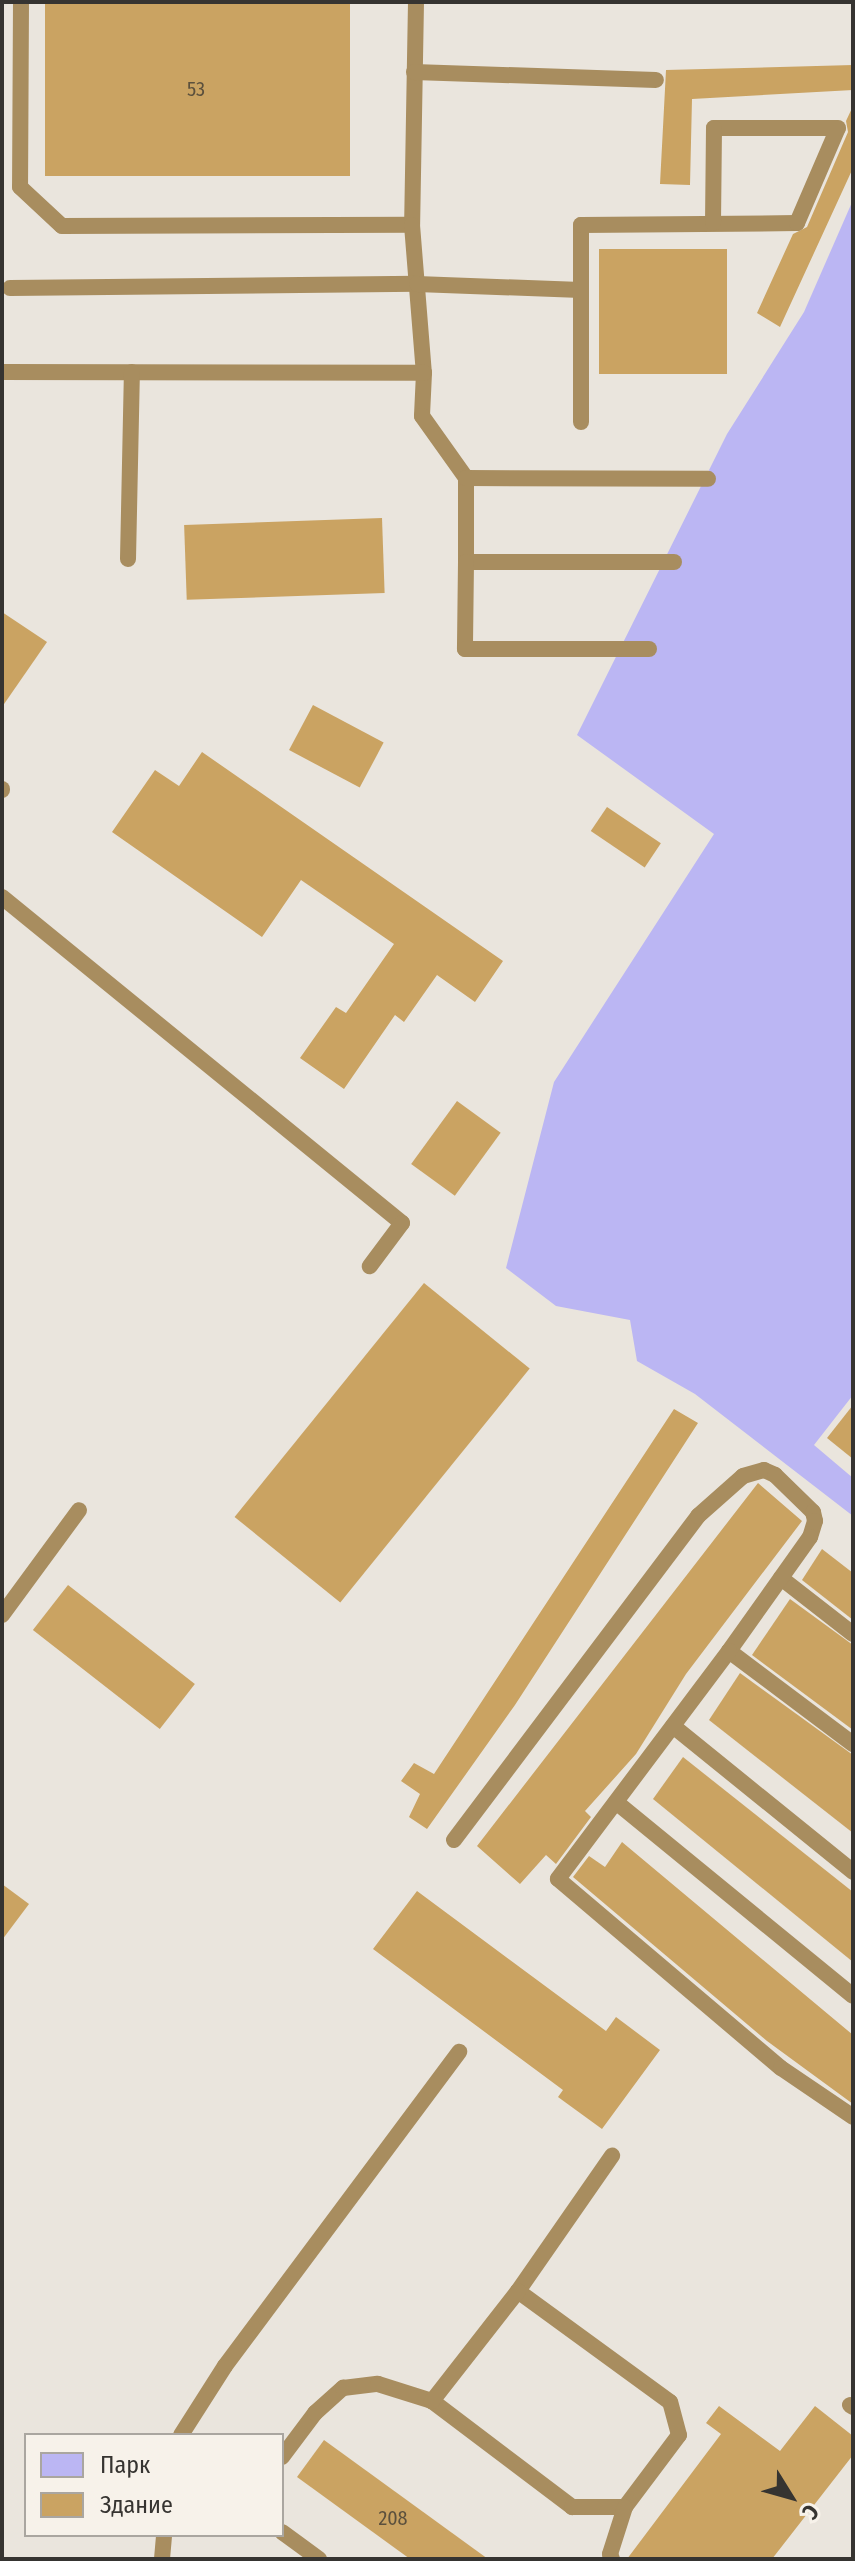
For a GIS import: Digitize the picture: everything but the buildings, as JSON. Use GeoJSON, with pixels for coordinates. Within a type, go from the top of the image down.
{"type":"FeatureCollection","features":[{"type":"Feature","properties":{"kind":"lane"},"geometry":{"type":"LineString","coordinates":[[21,2],[20,187],[62,226],[412,225]]}},
{"type":"Feature","properties":{"kind":"lane"},"geometry":{"type":"LineString","coordinates":[[416,2],[412,225],[424,373],[422,416],[466,478],[465,649],[649,649]]}},
{"type":"Feature","properties":{"kind":"lane"},"geometry":{"type":"LineString","coordinates":[[414,72],[656,80]]}},
{"type":"Feature","properties":{"kind":"lane"},"geometry":{"type":"LineString","coordinates":[[581,422],[581,225],[797,223],[838,128],[714,128],[713,223]]}},
{"type":"Feature","properties":{"kind":"lane"},"geometry":{"type":"LineString","coordinates":[[10,288],[417,284],[581,290]]}},
{"type":"Feature","properties":{"kind":"lane"},"geometry":{"type":"LineString","coordinates":[[2,372],[424,373]]}},
{"type":"Feature","properties":{"kind":"lane"},"geometry":{"type":"LineString","coordinates":[[128,559],[132,372]]}},
{"type":"Feature","properties":{"kind":"lane"},"geometry":{"type":"LineString","coordinates":[[466,478],[708,479]]}},
{"type":"Feature","properties":{"kind":"lane"},"geometry":{"type":"LineString","coordinates":[[466,562],[674,562]]}},
{"type":"Feature","properties":{"kind":"lane"},"geometry":{"type":"LineString","coordinates":[[2,897],[402,1223],[370,1266]]}},
{"type":"Feature","properties":{"kind":"lane"},"geometry":{"type":"LineString","coordinates":[[454,1840],[698,1516],[743,1476],[754,1471],[775,1475],[813,1512],[815,1521],[810,1537],[729,1651],[558,1879],[781,2068],[853,2117]]}},
{"type":"Feature","properties":{"kind":"lane"},"geometry":{"type":"LineString","coordinates":[[2,1615],[79,1510]]}},
{"type":"Feature","properties":{"kind":"lane"},"geometry":{"type":"LineString","coordinates":[[781,1578],[853,1634]]}},
{"type":"Feature","properties":{"kind":"lane"},"geometry":{"type":"LineString","coordinates":[[729,1651],[853,1744]]}},
{"type":"Feature","properties":{"kind":"lane"},"geometry":{"type":"LineString","coordinates":[[673,1726],[853,1872]]}},
{"type":"Feature","properties":{"kind":"lane"},"geometry":{"type":"LineString","coordinates":[[616,1802],[853,1996]]}},
{"type":"Feature","properties":{"kind":"lane"},"geometry":{"type":"LineString","coordinates":[[182,2433],[225,2366],[459,2052]]}},
{"type":"Feature","properties":{"kind":"lane"},"geometry":{"type":"LineString","coordinates":[[432,2401],[518,2291],[612,2156]]}},
{"type":"Feature","properties":{"kind":"lane"},"geometry":{"type":"LineString","coordinates":[[518,2291],[670,2402],[679,2435],[625,2507],[610,2554],[612,2559]]}},
{"type":"Feature","properties":{"kind":"lane"},"geometry":{"type":"LineString","coordinates":[[284,2454],[315,2413],[343,2388],[378,2384],[432,2401],[572,2507],[625,2507]]}},
{"type":"Feature","properties":{"kind":"lane"},"geometry":{"type":"LineString","coordinates":[[284,2533],[319,2559]]}},
{"type":"Feature","properties":{"kind":"lane"},"geometry":{"type":"LineString","coordinates":[[162,2559],[164,2537]]}},
{"type":"Feature","properties":{"kind":"green space"},"geometry":{"type":"Polygon","coordinates":[[[853,200],[853,1395],[814,1445],[853,1478],[853,1516],[695,1394],[637,1361],[630,1320],[556,1306],[506,1268],[554,1082],[714,834],[577,735],[727,434],[804,312],[853,200]]]}}]}
